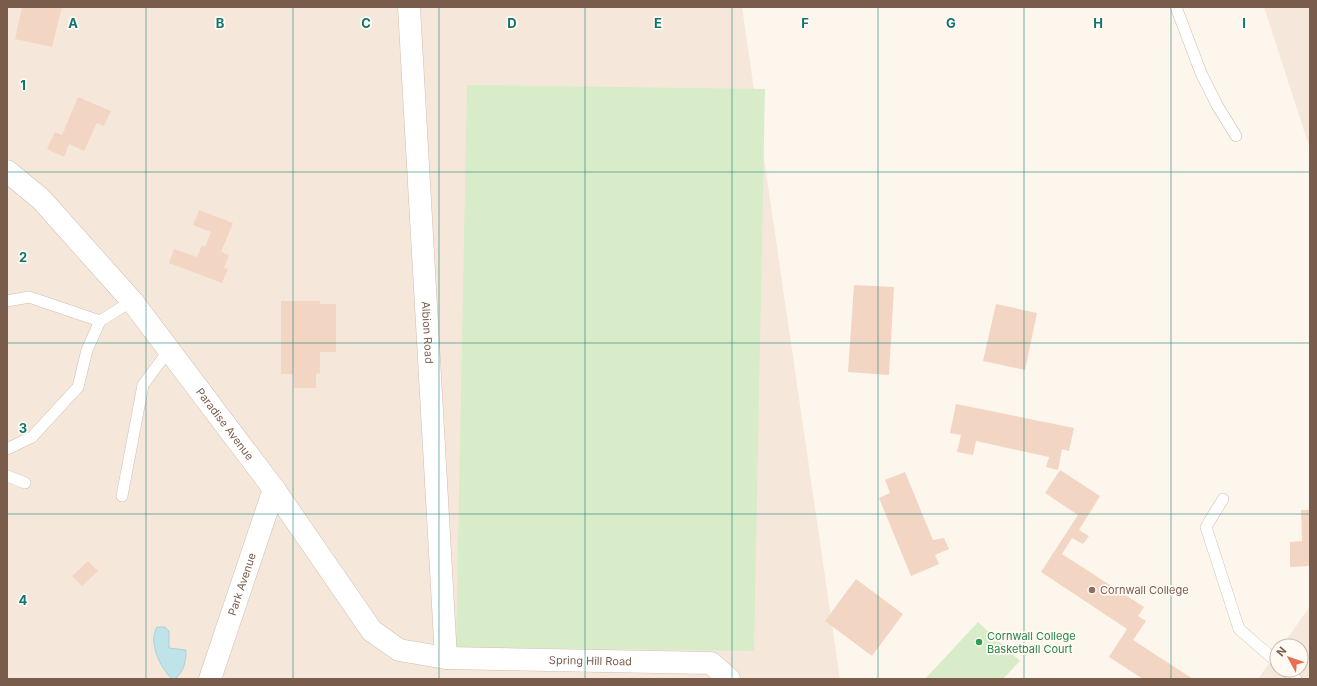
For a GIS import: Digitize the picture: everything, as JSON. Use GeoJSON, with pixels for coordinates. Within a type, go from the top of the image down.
{"type":"FeatureCollection","features":[{"type":"Feature","properties":{"kind":"street","name":"Albion Road"},"geometry":{"type":"LineString","coordinates":[[409,7],[446,658]]}},
{"type":"Feature","properties":{"kind":"street","name":"Paradise Avenue"},"geometry":{"type":"LineString","coordinates":[[7,171],[41,199],[132,301],[274,489],[372,631],[399,650],[446,658]]}},
{"type":"Feature","properties":{"kind":"street","name":"Park Avenue"},"geometry":{"type":"LineString","coordinates":[[210,679],[274,489]]}},
{"type":"Feature","properties":{"kind":"street","name":"Spring Hill Road"},"geometry":{"type":"LineString","coordinates":[[446,658],[711,663],[729,679]]}},
{"type":"Feature","properties":{"kind":"lane"},"geometry":{"type":"LineString","coordinates":[[1176,7],[1201,73],[1217,105],[1236,136]]}},
{"type":"Feature","properties":{"kind":"lane"},"geometry":{"type":"LineString","coordinates":[[7,301],[29,297],[100,321]]}},
{"type":"Feature","properties":{"kind":"lane"},"geometry":{"type":"LineString","coordinates":[[7,449],[32,437],[78,387],[87,350],[100,321],[132,301]]}},
{"type":"Feature","properties":{"kind":"lane"},"geometry":{"type":"LineString","coordinates":[[122,496],[144,385],[169,350]]}},
{"type":"Feature","properties":{"kind":"lane"},"geometry":{"type":"LineString","coordinates":[[7,476],[25,482]]}},
{"type":"Feature","properties":{"kind":"lane"},"geometry":{"type":"LineString","coordinates":[[1223,499],[1206,527],[1239,629],[1269,655]]}},
{"type":"Feature","properties":{"kind":"shaded area"},"geometry":{"type":"Polygon","coordinates":[[[7,7],[742,7],[840,679],[7,679],[7,7]]]}},
{"type":"Feature","properties":{"kind":"shaded area"},"geometry":{"type":"Polygon","coordinates":[[[1264,7],[1310,7],[1310,149],[1264,7]]]}},
{"type":"Feature","properties":{"kind":"shaded area"},"geometry":{"type":"Polygon","coordinates":[[[1310,606],[1310,679],[1258,679],[1269,663],[1269,678],[1309,678],[1309,638],[1288,638],[1310,606]]]}},
{"type":"Feature","properties":{"kind":"green space"},"geometry":{"type":"Polygon","coordinates":[[[467,85],[765,89],[754,651],[456,647],[467,85]]]}},
{"type":"Feature","properties":{"kind":"green space","name":"Cornwall College Basketball Court"},"geometry":{"type":"Polygon","coordinates":[[[978,622],[1020,661],[1003,679],[925,679],[978,622]]]}},
{"type":"Feature","properties":{"kind":"water"},"geometry":{"type":"Polygon","coordinates":[[[157,627],[165,627],[169,631],[169,648],[186,650],[184,666],[181,673],[175,679],[172,679],[163,668],[157,654],[154,640],[157,627]]]}},
{"type":"Feature","properties":{"kind":"building"},"geometry":{"type":"Polygon","coordinates":[[[22,7],[62,7],[52,47],[15,39],[22,7]]]}},
{"type":"Feature","properties":{"kind":"building"},"geometry":{"type":"Polygon","coordinates":[[[78,97],[111,111],[104,126],[97,123],[84,151],[69,144],[64,157],[47,149],[55,132],[62,135],[78,97]]]}},
{"type":"Feature","properties":{"kind":"building"},"geometry":{"type":"Polygon","coordinates":[[[199,210],[233,223],[221,252],[229,255],[224,268],[228,269],[222,283],[169,263],[174,249],[197,257],[202,245],[205,247],[211,232],[193,225],[199,210]]]}},
{"type":"Feature","properties":{"kind":"building"},"geometry":{"type":"Polygon","coordinates":[[[854,285],[894,287],[889,375],[848,372],[854,285]]]}},
{"type":"Feature","properties":{"kind":"building"},"geometry":{"type":"Polygon","coordinates":[[[281,301],[320,301],[320,304],[336,304],[336,352],[320,352],[320,373],[316,374],[316,388],[294,388],[293,374],[281,374],[281,301]]]}},
{"type":"Feature","properties":{"kind":"building"},"geometry":{"type":"Polygon","coordinates":[[[996,304],[1037,313],[1025,370],[983,361],[996,304]]]}},
{"type":"Feature","properties":{"kind":"building"},"geometry":{"type":"Polygon","coordinates":[[[956,404],[1074,428],[1069,451],[1062,449],[1058,470],[1046,467],[1049,457],[976,441],[973,455],[957,452],[961,435],[950,433],[956,404]]]}},
{"type":"Feature","properties":{"kind":"building","name":"Cornwall College"},"geometry":{"type":"Polygon","coordinates":[[[1060,470],[1100,496],[1079,530],[1089,536],[1083,544],[1072,538],[1062,554],[1144,607],[1138,616],[1146,621],[1133,640],[1193,679],[1143,679],[1109,657],[1127,629],[1041,572],[1078,515],[1045,493],[1060,470]]]}},
{"type":"Feature","properties":{"kind":"building"},"geometry":{"type":"Polygon","coordinates":[[[905,472],[933,540],[944,538],[949,549],[935,555],[939,564],[911,576],[879,498],[890,493],[885,480],[905,472]]]}},
{"type":"Feature","properties":{"kind":"building"},"geometry":{"type":"Polygon","coordinates":[[[1301,510],[1310,510],[1310,566],[1290,567],[1290,542],[1302,541],[1301,510]]]}},
{"type":"Feature","properties":{"kind":"building"},"geometry":{"type":"Polygon","coordinates":[[[88,561],[98,571],[82,586],[72,576],[88,561]]]}},
{"type":"Feature","properties":{"kind":"building"},"geometry":{"type":"Polygon","coordinates":[[[856,579],[903,614],[872,656],[825,621],[856,579]]]}},
{"type":"Feature","properties":{"kind":"place","name":"Cornwall College"},"geometry":{"type":"Point","coordinates":[1092,590]}},
{"type":"Feature","properties":{"kind":"place","name":"Cornwall College Basketball Court"},"geometry":{"type":"Point","coordinates":[979,642]}}]}
